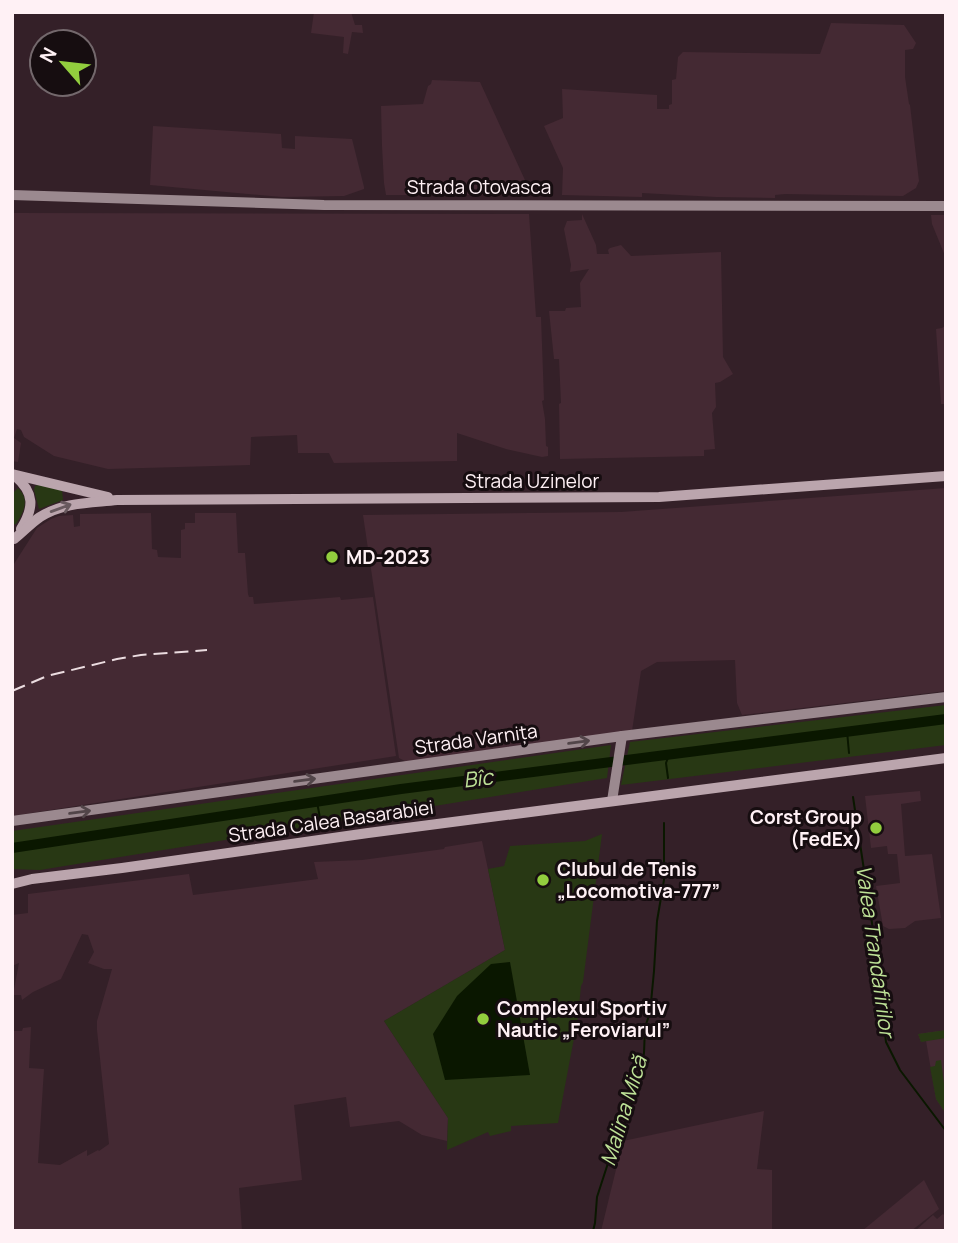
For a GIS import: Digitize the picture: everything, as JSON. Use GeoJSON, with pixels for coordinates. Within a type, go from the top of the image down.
{"type":"FeatureCollection","features":[{"type":"Feature","properties":{"kind":"main road","name":"Strada Uzinelor"},"geometry":{"type":"LineString","coordinates":[[12,474],[117,500]]}},
{"type":"Feature","properties":{"kind":"main road"},"geometry":{"type":"LineString","coordinates":[[12,474],[23,483],[31,504],[28,517],[13,541]]}},
{"type":"Feature","properties":{"kind":"main road","name":"Strada Uzinelor"},"geometry":{"type":"LineString","coordinates":[[13,541],[38,519],[54,510],[77,503],[117,500],[659,497],[946,476]]}},
{"type":"Feature","properties":{"kind":"main road","name":"Strada Calea Basarabiei"},"geometry":{"type":"LineString","coordinates":[[12,884],[32,879],[122,869],[368,833],[946,758]]}},
{"type":"Feature","properties":{"kind":"main road"},"geometry":{"type":"LineString","coordinates":[[12,877],[32,879]]}},
{"type":"Feature","properties":{"kind":"street","name":"Strada Otovasca"},"geometry":{"type":"LineString","coordinates":[[12,195],[324,205],[946,206]]}},
{"type":"Feature","properties":{"kind":"street","name":"Strada Varnița"},"geometry":{"type":"LineString","coordinates":[[12,821],[946,697]]}},
{"type":"Feature","properties":{"kind":"street"},"geometry":{"type":"LineString","coordinates":[[612,801],[621,739]]}},
{"type":"Feature","properties":{"kind":"shaded area"},"geometry":{"type":"Polygon","coordinates":[[[314,12],[351,12],[355,25],[362,25],[363,33],[352,32],[348,54],[343,53],[344,37],[311,33],[314,12]]]}},
{"type":"Feature","properties":{"kind":"shaded area"},"geometry":{"type":"Polygon","coordinates":[[[831,23],[904,25],[916,43],[913,49],[905,50],[905,77],[919,181],[916,188],[903,196],[785,194],[775,195],[775,198],[642,193],[642,197],[562,195],[563,168],[544,126],[563,118],[562,89],[657,95],[657,109],[669,109],[672,104],[672,80],[676,79],[678,57],[683,52],[820,54],[831,23]]]}},
{"type":"Feature","properties":{"kind":"shaded area"},"geometry":{"type":"Polygon","coordinates":[[[432,80],[480,82],[530,195],[386,195],[381,106],[423,104],[432,80]]]}},
{"type":"Feature","properties":{"kind":"shaded area"},"geometry":{"type":"Polygon","coordinates":[[[153,126],[281,134],[282,148],[295,149],[295,136],[352,139],[364,189],[344,196],[282,197],[150,185],[153,126]]]}},
{"type":"Feature","properties":{"kind":"shaded area"},"geometry":{"type":"Polygon","coordinates":[[[12,213],[529,214],[536,317],[541,317],[542,401],[548,456],[506,449],[457,433],[457,461],[334,463],[329,453],[298,453],[297,435],[251,437],[250,465],[108,469],[54,456],[24,437],[21,430],[17,429],[14,438],[21,443],[18,462],[12,461],[12,213]]]}},
{"type":"Feature","properties":{"kind":"shaded area"},"geometry":{"type":"Polygon","coordinates":[[[582,214],[596,245],[597,254],[609,254],[610,248],[621,245],[631,256],[721,252],[723,357],[733,374],[715,383],[716,407],[712,413],[715,449],[704,450],[704,456],[560,459],[559,359],[554,359],[549,311],[581,307],[580,283],[589,269],[570,272],[564,229],[567,221],[582,220],[582,214]]]}},
{"type":"Feature","properties":{"kind":"shaded area"},"geometry":{"type":"Polygon","coordinates":[[[931,215],[946,215],[946,258],[932,224],[931,215]]]}},
{"type":"Feature","properties":{"kind":"shaded area"},"geometry":{"type":"Polygon","coordinates":[[[946,325],[946,404],[941,404],[936,329],[946,325]]]}},
{"type":"Feature","properties":{"kind":"shaded area"},"geometry":{"type":"Polygon","coordinates":[[[946,488],[946,691],[742,715],[737,703],[735,660],[657,662],[641,671],[632,731],[407,762],[399,758],[363,515],[621,512],[946,488]]]}},
{"type":"Feature","properties":{"kind":"shaded area"},"geometry":{"type":"Polygon","coordinates":[[[151,513],[152,549],[157,550],[158,557],[181,558],[181,530],[185,529],[185,523],[195,523],[195,513],[236,513],[238,553],[245,553],[248,594],[253,597],[254,604],[373,597],[396,756],[12,816],[12,567],[37,528],[51,519],[73,515],[74,527],[80,526],[80,514],[151,513]]]}},
{"type":"Feature","properties":{"kind":"shaded area"},"geometry":{"type":"Polygon","coordinates":[[[920,791],[921,801],[901,804],[905,856],[932,854],[941,918],[915,921],[905,928],[889,929],[883,926],[876,886],[900,883],[897,854],[888,854],[887,846],[871,848],[865,796],[920,791]]]}},
{"type":"Feature","properties":{"kind":"shaded area"},"geometry":{"type":"Polygon","coordinates":[[[482,841],[505,950],[384,1021],[448,1118],[447,1141],[422,1135],[399,1121],[350,1127],[346,1097],[294,1105],[302,1180],[239,1188],[242,1231],[12,1231],[12,1031],[31,1027],[29,1068],[44,1069],[38,1163],[60,1165],[87,1150],[87,1156],[109,1144],[97,1021],[112,969],[88,963],[94,952],[88,935],[82,934],[61,979],[22,1000],[21,995],[13,995],[19,963],[12,966],[12,915],[28,913],[28,894],[189,874],[193,895],[318,879],[314,862],[362,860],[482,841]]]}},
{"type":"Feature","properties":{"kind":"shaded area"},"geometry":{"type":"Polygon","coordinates":[[[510,962],[530,1075],[445,1080],[433,1034],[457,996],[491,964],[510,962]]]}},
{"type":"Feature","properties":{"kind":"shaded area"},"geometry":{"type":"Polygon","coordinates":[[[946,1030],[946,1114],[936,1099],[926,1041],[921,1042],[918,1034],[946,1030]]]}},
{"type":"Feature","properties":{"kind":"shaded area"},"geometry":{"type":"Polygon","coordinates":[[[764,1111],[757,1169],[772,1170],[772,1231],[601,1231],[623,1141],[764,1111]]]}},
{"type":"Feature","properties":{"kind":"shaded area"},"geometry":{"type":"Polygon","coordinates":[[[924,1180],[939,1209],[911,1231],[862,1231],[924,1180]]]}},
{"type":"Feature","properties":{"kind":"shaded area"},"geometry":{"type":"Polygon","coordinates":[[[943,1214],[946,1217],[946,1231],[915,1231],[933,1215],[937,1219],[943,1214]]]}},
{"type":"Feature","properties":{"kind":"green space"},"geometry":{"type":"Polygon","coordinates":[[[38,485],[62,490],[63,500],[39,509],[34,490],[38,485]]]}},
{"type":"Feature","properties":{"kind":"green space"},"geometry":{"type":"Polygon","coordinates":[[[18,488],[25,501],[21,515],[16,524],[12,525],[12,494],[18,488]]]}},
{"type":"Feature","properties":{"kind":"green space"},"geometry":{"type":"Polygon","coordinates":[[[946,705],[946,745],[621,785],[630,742],[946,705]]]}},
{"type":"Feature","properties":{"kind":"green space"},"geometry":{"type":"Polygon","coordinates":[[[611,745],[607,778],[40,870],[12,869],[12,831],[611,745]]]}},
{"type":"Feature","properties":{"kind":"green space","name":"Complexul Sportiv Nautic „Feroviarul”"},"geometry":{"type":"Polygon","coordinates":[[[602,834],[578,1017],[558,1123],[511,1126],[511,1131],[490,1136],[488,1132],[447,1150],[448,1118],[384,1021],[505,950],[488,869],[504,866],[510,846],[585,841],[602,834]]]}},
{"type":"Feature","properties":{"kind":"green space"},"geometry":{"type":"Polygon","coordinates":[[[946,1030],[946,1038],[921,1042],[918,1034],[946,1030]]]}},
{"type":"Feature","properties":{"kind":"green space"},"geometry":{"type":"Polygon","coordinates":[[[941,1060],[946,1114],[936,1099],[930,1067],[941,1060]]]}},
{"type":"Feature","properties":{"kind":"waterway","name":"Bîc"},"geometry":{"type":"LineString","coordinates":[[12,848],[401,789],[946,719]]}},
{"type":"Feature","properties":{"kind":"waterway","name":"Valea Trandafirilor"},"geometry":{"type":"LineString","coordinates":[[847,731],[849,753]]}},
{"type":"Feature","properties":{"kind":"waterway","name":"Malina Mică"},"geometry":{"type":"LineString","coordinates":[[668,778],[666,763],[669,755]]}},
{"type":"Feature","properties":{"kind":"waterway","name":"Valea Trandafirilor"},"geometry":{"type":"LineString","coordinates":[[853,797],[886,1042],[900,1070],[946,1131]]}},
{"type":"Feature","properties":{"kind":"waterway"},"geometry":{"type":"LineString","coordinates":[[317,802],[320,818]]}},
{"type":"Feature","properties":{"kind":"waterway","name":"Malina Mică"},"geometry":{"type":"LineString","coordinates":[[593,1231],[597,1197],[634,1096],[644,1053],[657,921],[664,880],[664,823]]}},
{"type":"Feature","properties":{"kind":"railway"},"geometry":{"type":"LineString","coordinates":[[12,691],[47,676],[117,659],[207,650]]}},
{"type":"Feature","properties":{"kind":"place","name":"MD-2023"},"geometry":{"type":"Point","coordinates":[332,557]}},
{"type":"Feature","properties":{"kind":"place","name":"Corst Group (FedEx)"},"geometry":{"type":"Point","coordinates":[876,828]}},
{"type":"Feature","properties":{"kind":"place","name":"Clubul de Tenis „Locomotiva-777”"},"geometry":{"type":"Point","coordinates":[543,880]}},
{"type":"Feature","properties":{"kind":"place","name":"Complexul Sportiv Nautic „Feroviarul”"},"geometry":{"type":"Point","coordinates":[483,1019]}}]}
